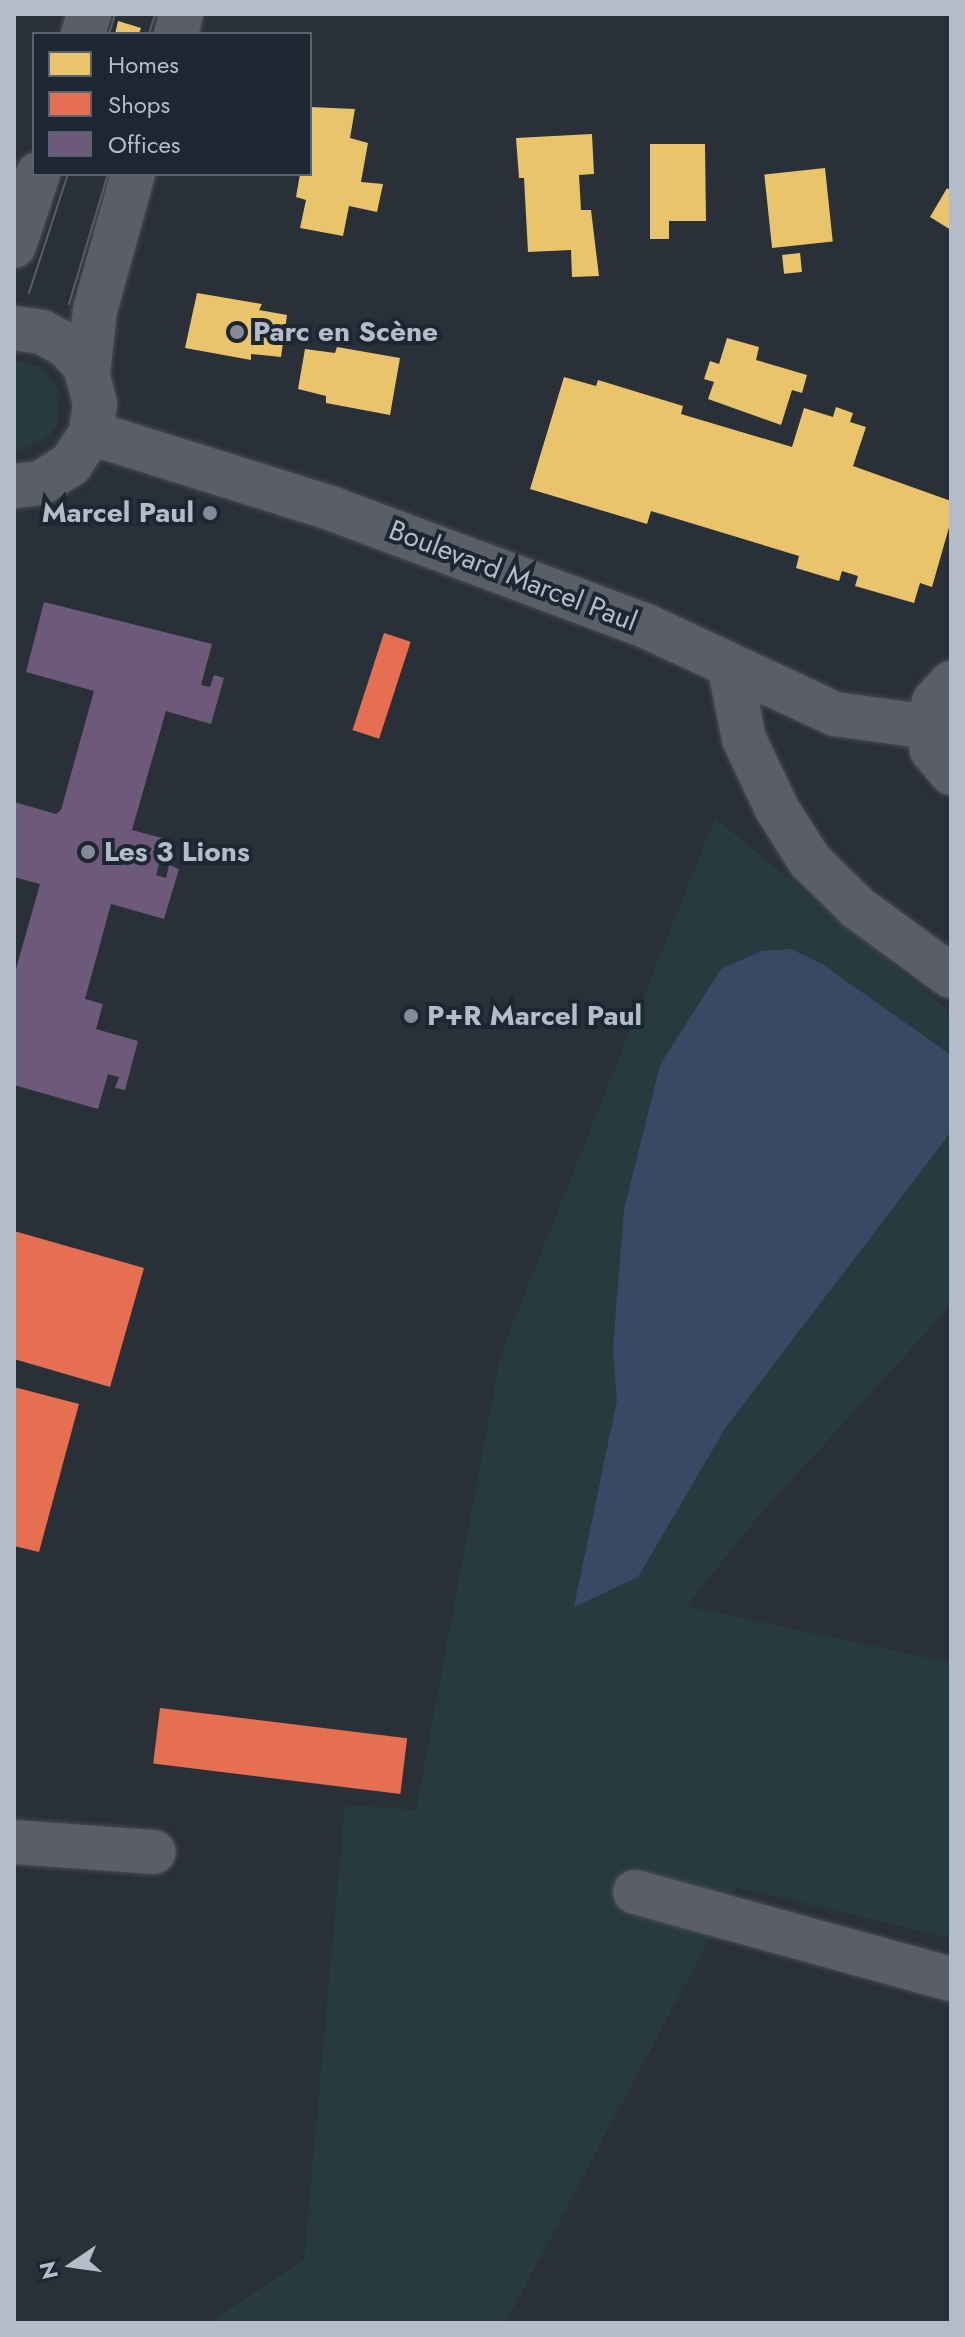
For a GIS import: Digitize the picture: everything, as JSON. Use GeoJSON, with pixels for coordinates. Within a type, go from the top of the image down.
{"type":"FeatureCollection","features":[{"type":"Feature","properties":{"kind":"street"},"geometry":{"type":"LineString","coordinates":[[14,246],[37,176]]}},
{"type":"Feature","properties":{"kind":"street"},"geometry":{"type":"LineString","coordinates":[[14,486],[40,483],[64,471],[91,433],[95,403],[88,374],[95,310],[132,176]]}},
{"type":"Feature","properties":{"kind":"street"},"geometry":{"type":"LineString","coordinates":[[14,328],[57,339],[88,374]]}},
{"type":"Feature","properties":{"kind":"street","name":"Boulevard Marcel Paul"},"geometry":{"type":"LineString","coordinates":[[91,433],[333,509],[646,626],[835,714],[929,727]]}},
{"type":"Feature","properties":{"kind":"street"},"geometry":{"type":"LineString","coordinates":[[729,665],[744,739],[777,809],[810,861],[858,908],[951,976]]}},
{"type":"Feature","properties":{"kind":"street"},"geometry":{"type":"LineString","coordinates":[[951,683],[934,702],[929,727],[932,750],[951,773]]}},
{"type":"Feature","properties":{"kind":"street"},"geometry":{"type":"LineString","coordinates":[[14,1842],[154,1852]]}},
{"type":"Feature","properties":{"kind":"street"},"geometry":{"type":"LineString","coordinates":[[635,1892],[951,1979]]}},
{"type":"Feature","properties":{"kind":"green space"},"geometry":{"type":"Polygon","coordinates":[[[14,360],[42,368],[60,393],[58,422],[50,435],[24,449],[14,449],[14,360]]]}},
{"type":"Feature","properties":{"kind":"green space"},"geometry":{"type":"Polygon","coordinates":[[[715,818],[951,1013],[951,1305],[757,1518],[687,1606],[951,1663],[951,1938],[737,1887],[506,2322],[208,2323],[304,2260],[345,1805],[416,1810],[501,1353],[715,818]]]}},
{"type":"Feature","properties":{"kind":"water"},"geometry":{"type":"Polygon","coordinates":[[[791,949],[822,964],[951,1055],[951,1132],[726,1427],[638,1577],[574,1607],[617,1400],[613,1349],[624,1209],[660,1065],[721,969],[762,951],[791,949]]]}},
{"type":"Feature","properties":{"kind":"building: Homes"},"geometry":{"type":"Polygon","coordinates":[[[118,21],[141,28],[140,32],[115,32],[118,21]]]}},
{"type":"Feature","properties":{"kind":"building: Homes"},"geometry":{"type":"Polygon","coordinates":[[[312,107],[355,109],[350,138],[368,143],[361,182],[383,184],[377,212],[349,206],[343,236],[300,228],[306,200],[296,197],[300,176],[312,176],[312,107]]]}},
{"type":"Feature","properties":{"kind":"building: Homes"},"geometry":{"type":"Polygon","coordinates":[[[592,134],[594,174],[579,175],[581,210],[591,210],[599,276],[572,277],[571,250],[528,252],[524,178],[519,178],[516,138],[592,134]]]}},
{"type":"Feature","properties":{"kind":"building: Homes"},"geometry":{"type":"Polygon","coordinates":[[[650,144],[705,144],[706,221],[669,221],[669,239],[650,239],[650,144]]]}},
{"type":"Feature","properties":{"kind":"building: Homes"},"geometry":{"type":"Polygon","coordinates":[[[825,168],[833,242],[772,248],[764,174],[825,168]]]}},
{"type":"Feature","properties":{"kind":"building: Homes"},"geometry":{"type":"Polygon","coordinates":[[[947,188],[951,191],[951,230],[930,217],[947,188]]]}},
{"type":"Feature","properties":{"kind":"building: Homes"},"geometry":{"type":"Polygon","coordinates":[[[800,253],[802,272],[784,274],[782,255],[800,253]]]}},
{"type":"Feature","properties":{"kind":"building: Homes","name":"Parc en Scène"},"geometry":{"type":"Polygon","coordinates":[[[197,293],[262,304],[259,310],[287,315],[281,357],[251,354],[251,360],[185,348],[197,293]]]}},
{"type":"Feature","properties":{"kind":"building: Homes"},"geometry":{"type":"Polygon","coordinates":[[[727,338],[759,347],[756,360],[807,375],[802,393],[792,390],[781,425],[708,399],[714,382],[704,379],[710,361],[719,364],[727,338]]]}},
{"type":"Feature","properties":{"kind":"building: Homes"},"geometry":{"type":"Polygon","coordinates":[[[337,347],[400,358],[390,415],[326,403],[326,396],[298,389],[305,349],[335,353],[337,347]]]}},
{"type":"Feature","properties":{"kind":"building: Homes"},"geometry":{"type":"Polygon","coordinates":[[[564,377],[596,386],[598,380],[683,406],[681,414],[792,447],[804,408],[833,417],[836,407],[853,413],[850,422],[866,427],[853,466],[951,501],[950,524],[932,587],[920,583],[914,603],[855,586],[858,576],[842,571],[839,581],[796,568],[799,556],[651,511],[647,524],[530,489],[564,377]]]}},
{"type":"Feature","properties":{"kind":"building: Shops"},"geometry":{"type":"Polygon","coordinates":[[[384,633],[411,642],[379,739],[352,730],[384,633]]]}},
{"type":"Feature","properties":{"kind":"building: Shops"},"geometry":{"type":"Polygon","coordinates":[[[14,1231],[144,1268],[110,1387],[14,1359],[14,1231]]]}},
{"type":"Feature","properties":{"kind":"building: Shops"},"geometry":{"type":"Polygon","coordinates":[[[14,1387],[79,1404],[39,1552],[14,1546],[14,1387]]]}},
{"type":"Feature","properties":{"kind":"building: Shops"},"geometry":{"type":"Polygon","coordinates":[[[160,1708],[407,1738],[400,1794],[153,1764],[160,1708]]]}},
{"type":"Feature","properties":{"kind":"building: Offices","name":"Les 3 Lions"},"geometry":{"type":"Polygon","coordinates":[[[44,602],[212,644],[201,685],[210,687],[214,675],[224,678],[211,724],[166,711],[132,830],[166,839],[156,875],[166,878],[169,865],[179,869],[164,919],[111,904],[85,999],[103,1004],[96,1029],[138,1041],[125,1090],[115,1088],[119,1077],[108,1074],[98,1109],[14,1085],[14,976],[40,884],[14,877],[14,802],[56,814],[61,810],[94,691],[26,672],[44,602]]]}},
{"type":"Feature","properties":{"kind":"tram line"},"geometry":{"type":"LineString","coordinates":[[110,32],[115,14]]}},
{"type":"Feature","properties":{"kind":"tram line"},"geometry":{"type":"LineString","coordinates":[[150,32],[155,14]]}},
{"type":"Feature","properties":{"kind":"tram line"},"geometry":{"type":"LineString","coordinates":[[29,293],[67,176]]}},
{"type":"Feature","properties":{"kind":"tram line"},"geometry":{"type":"LineString","coordinates":[[69,304],[107,176]]}},
{"type":"Feature","properties":{"kind":"place","name":"Parc en Scène"},"geometry":{"type":"Point","coordinates":[237,332]}},
{"type":"Feature","properties":{"kind":"place","name":"Marcel Paul"},"geometry":{"type":"Point","coordinates":[210,513]}},
{"type":"Feature","properties":{"kind":"place","name":"Les 3 Lions"},"geometry":{"type":"Point","coordinates":[88,852]}},
{"type":"Feature","properties":{"kind":"place","name":"P+R Marcel Paul"},"geometry":{"type":"Point","coordinates":[411,1016]}}]}
